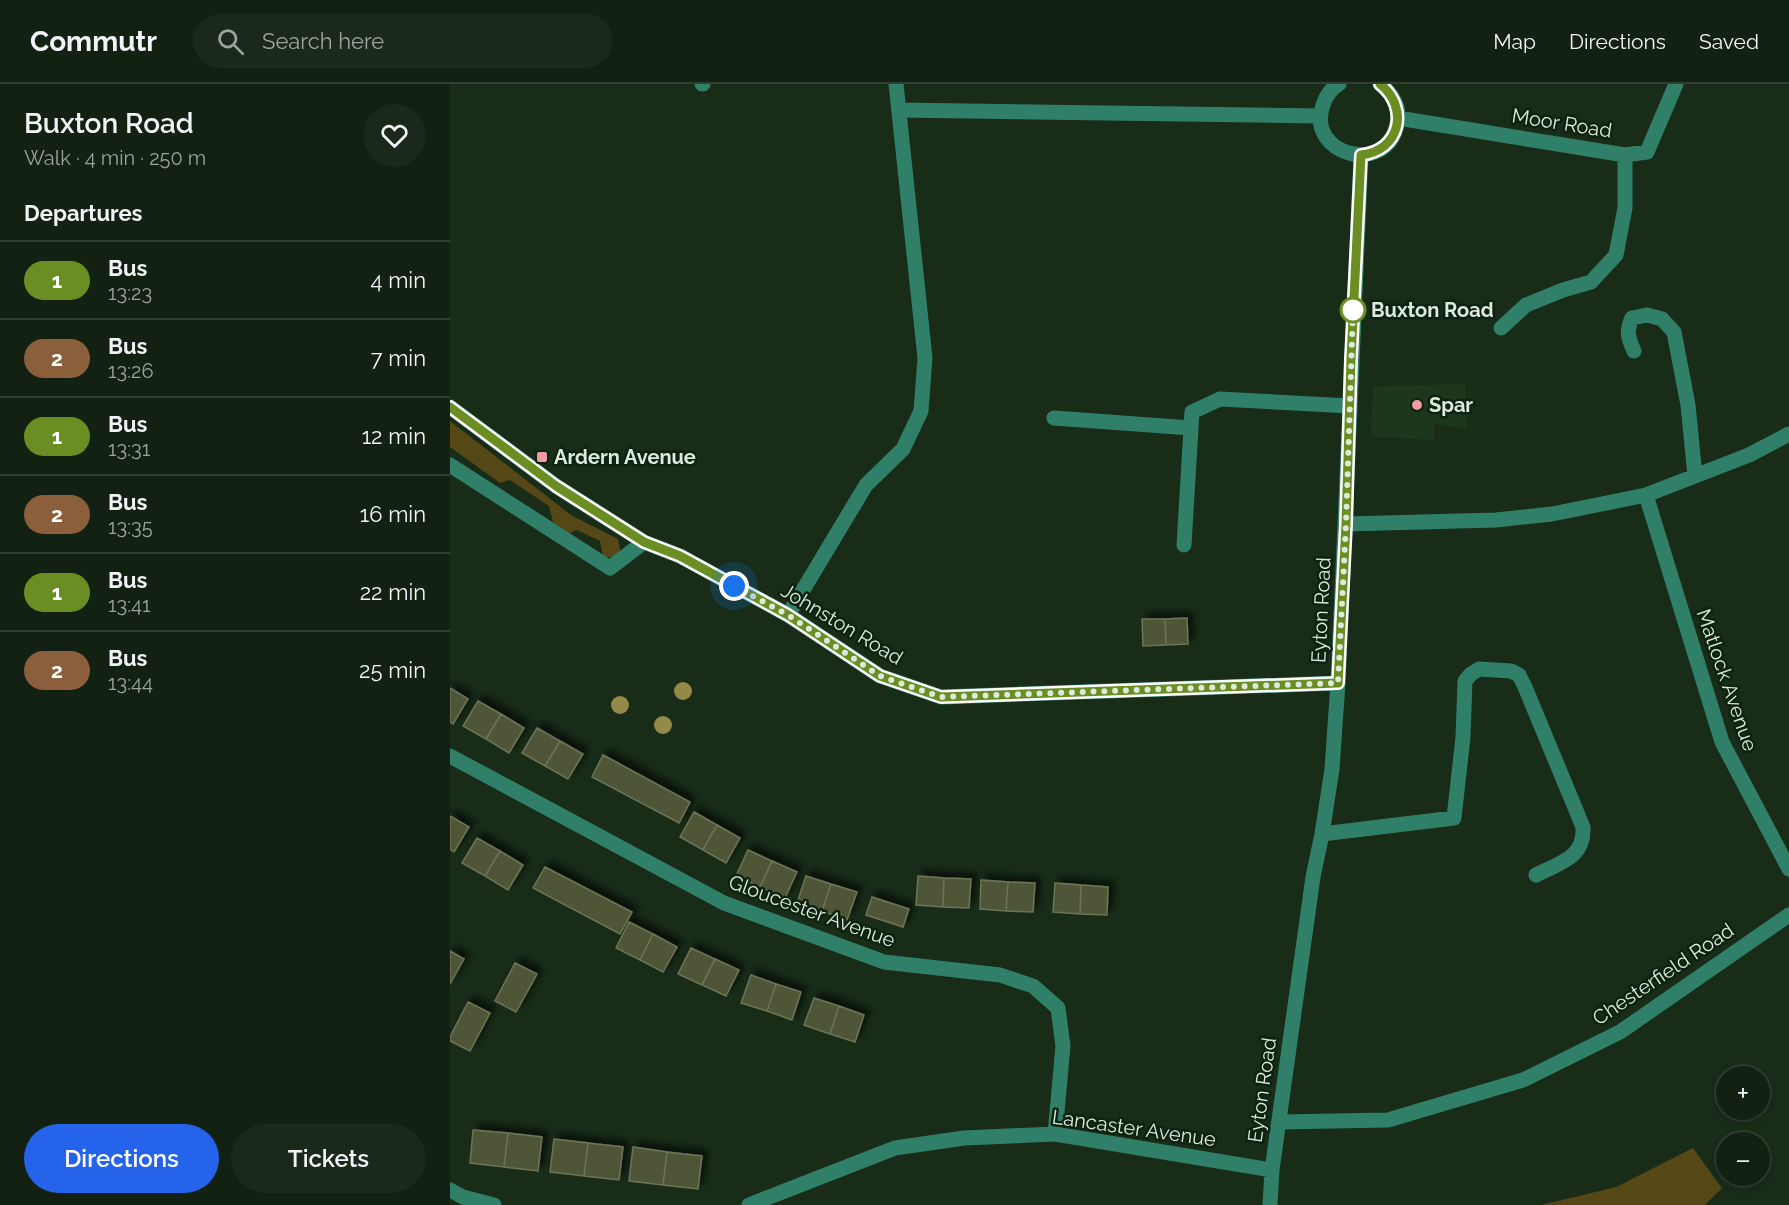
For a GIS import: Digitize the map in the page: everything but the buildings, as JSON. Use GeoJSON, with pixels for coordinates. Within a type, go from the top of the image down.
{"type":"FeatureCollection","features":[{"type":"Feature","properties":{"kind":"street"},"geometry":{"type":"LineString","coordinates":[[788,615],[866,485],[903,449],[921,411],[925,358],[896,84]]}},
{"type":"Feature","properties":{"kind":"street"},"geometry":{"type":"LineString","coordinates":[[1339,84],[1326,96],[1320,116],[1323,130],[1334,146],[1352,155],[1372,153],[1386,144],[1396,129],[1398,118],[1395,100],[1380,84]]}},
{"type":"Feature","properties":{"kind":"street","name":"Moor Road"},"geometry":{"type":"LineString","coordinates":[[1398,118],[1625,155],[1647,152],[1676,84]]}},
{"type":"Feature","properties":{"kind":"street"},"geometry":{"type":"LineString","coordinates":[[899,110],[1320,116]]}},
{"type":"Feature","properties":{"kind":"street","name":"Eyton Road"},"geometry":{"type":"LineString","coordinates":[[1270,1205],[1272,1170],[1313,877],[1332,769],[1346,524],[1361,155]]}},
{"type":"Feature","properties":{"kind":"street"},"geometry":{"type":"LineString","coordinates":[[1501,328],[1526,305],[1591,282],[1616,255],[1625,208],[1625,155]]}},
{"type":"Feature","properties":{"kind":"street"},"geometry":{"type":"LineString","coordinates":[[1634,351],[1627,330],[1632,318],[1647,315],[1662,319],[1674,332],[1688,405],[1695,476]]}},
{"type":"Feature","properties":{"kind":"street"},"geometry":{"type":"LineString","coordinates":[[1184,545],[1192,412],[1220,399],[1350,406]]}},
{"type":"Feature","properties":{"kind":"street","name":"Johnston Road"},"geometry":{"type":"LineString","coordinates":[[450,407],[556,486],[644,542],[680,556],[788,615],[880,676],[941,697],[1338,683]]}},
{"type":"Feature","properties":{"kind":"street"},"geometry":{"type":"LineString","coordinates":[[1054,418],[1191,428]]}},
{"type":"Feature","properties":{"kind":"street"},"geometry":{"type":"LineString","coordinates":[[1346,524],[1496,520],[1552,514],[1646,495],[1749,455],[1789,434]]}},
{"type":"Feature","properties":{"kind":"street"},"geometry":{"type":"LineString","coordinates":[[450,465],[610,568],[644,542]]}},
{"type":"Feature","properties":{"kind":"street","name":"Matlock Avenue"},"geometry":{"type":"LineString","coordinates":[[1646,495],[1722,742],[1789,869]]}},
{"type":"Feature","properties":{"kind":"street"},"geometry":{"type":"LineString","coordinates":[[1322,834],[1454,818],[1463,737],[1466,681],[1479,669],[1511,671],[1519,675],[1583,827],[1584,838],[1580,849],[1571,857],[1536,875]]}},
{"type":"Feature","properties":{"kind":"street","name":"Gloucester Avenue"},"geometry":{"type":"LineString","coordinates":[[450,756],[724,903],[884,962],[1000,975],[1033,986],[1058,1008],[1063,1046],[1055,1134]]}},
{"type":"Feature","properties":{"kind":"street","name":"Chesterfield Road"},"geometry":{"type":"LineString","coordinates":[[1279,1122],[1388,1120],[1523,1080],[1620,1032],[1789,915]]}},
{"type":"Feature","properties":{"kind":"street","name":"Lancaster Avenue"},"geometry":{"type":"LineString","coordinates":[[749,1205],[896,1148],[964,1138],[1055,1134],[1272,1170]]}},
{"type":"Feature","properties":{"kind":"street"},"geometry":{"type":"LineString","coordinates":[[450,1190],[463,1197],[494,1205]]}},
{"type":"Feature","properties":{"kind":"shaded area"},"geometry":{"type":"Polygon","coordinates":[[[1465,384],[1467,429],[1434,424],[1434,440],[1371,437],[1373,386],[1465,384]]]}},
{"type":"Feature","properties":{"kind":"shaded area"},"geometry":{"type":"Polygon","coordinates":[[[450,421],[571,515],[618,539],[621,554],[614,558],[603,556],[600,541],[577,530],[568,534],[553,522],[549,506],[510,480],[500,483],[450,447],[450,421]]]}},
{"type":"Feature","properties":{"kind":"shaded area"},"geometry":{"type":"Polygon","coordinates":[[[1693,1148],[1716,1180],[1716,1186],[1722,1188],[1705,1205],[1541,1205],[1616,1187],[1693,1148]]]}},
{"type":"Feature","properties":{"kind":"bus line","name":"1"},"geometry":{"type":"LineString","coordinates":[[450,407],[556,486],[644,542],[680,556],[788,615],[880,676],[941,697],[1338,683],[1361,155],[1382,148],[1396,129],[1398,118],[1395,100],[1380,84]]}},
{"type":"Feature","properties":{"kind":"place","name":"Buxton Road"},"geometry":{"type":"Point","coordinates":[1353,310]}},
{"type":"Feature","properties":{"kind":"place","name":"Spar"},"geometry":{"type":"Point","coordinates":[1417,405]}},
{"type":"Feature","properties":{"kind":"place","name":"Ardern Avenue"},"geometry":{"type":"Point","coordinates":[542,457]}},
{"type":"Feature","properties":{"kind":"route"},"geometry":{"type":"LineString","coordinates":[[734,586],[788,615],[880,676],[941,697],[1338,683],[1353,310]]}}]}
